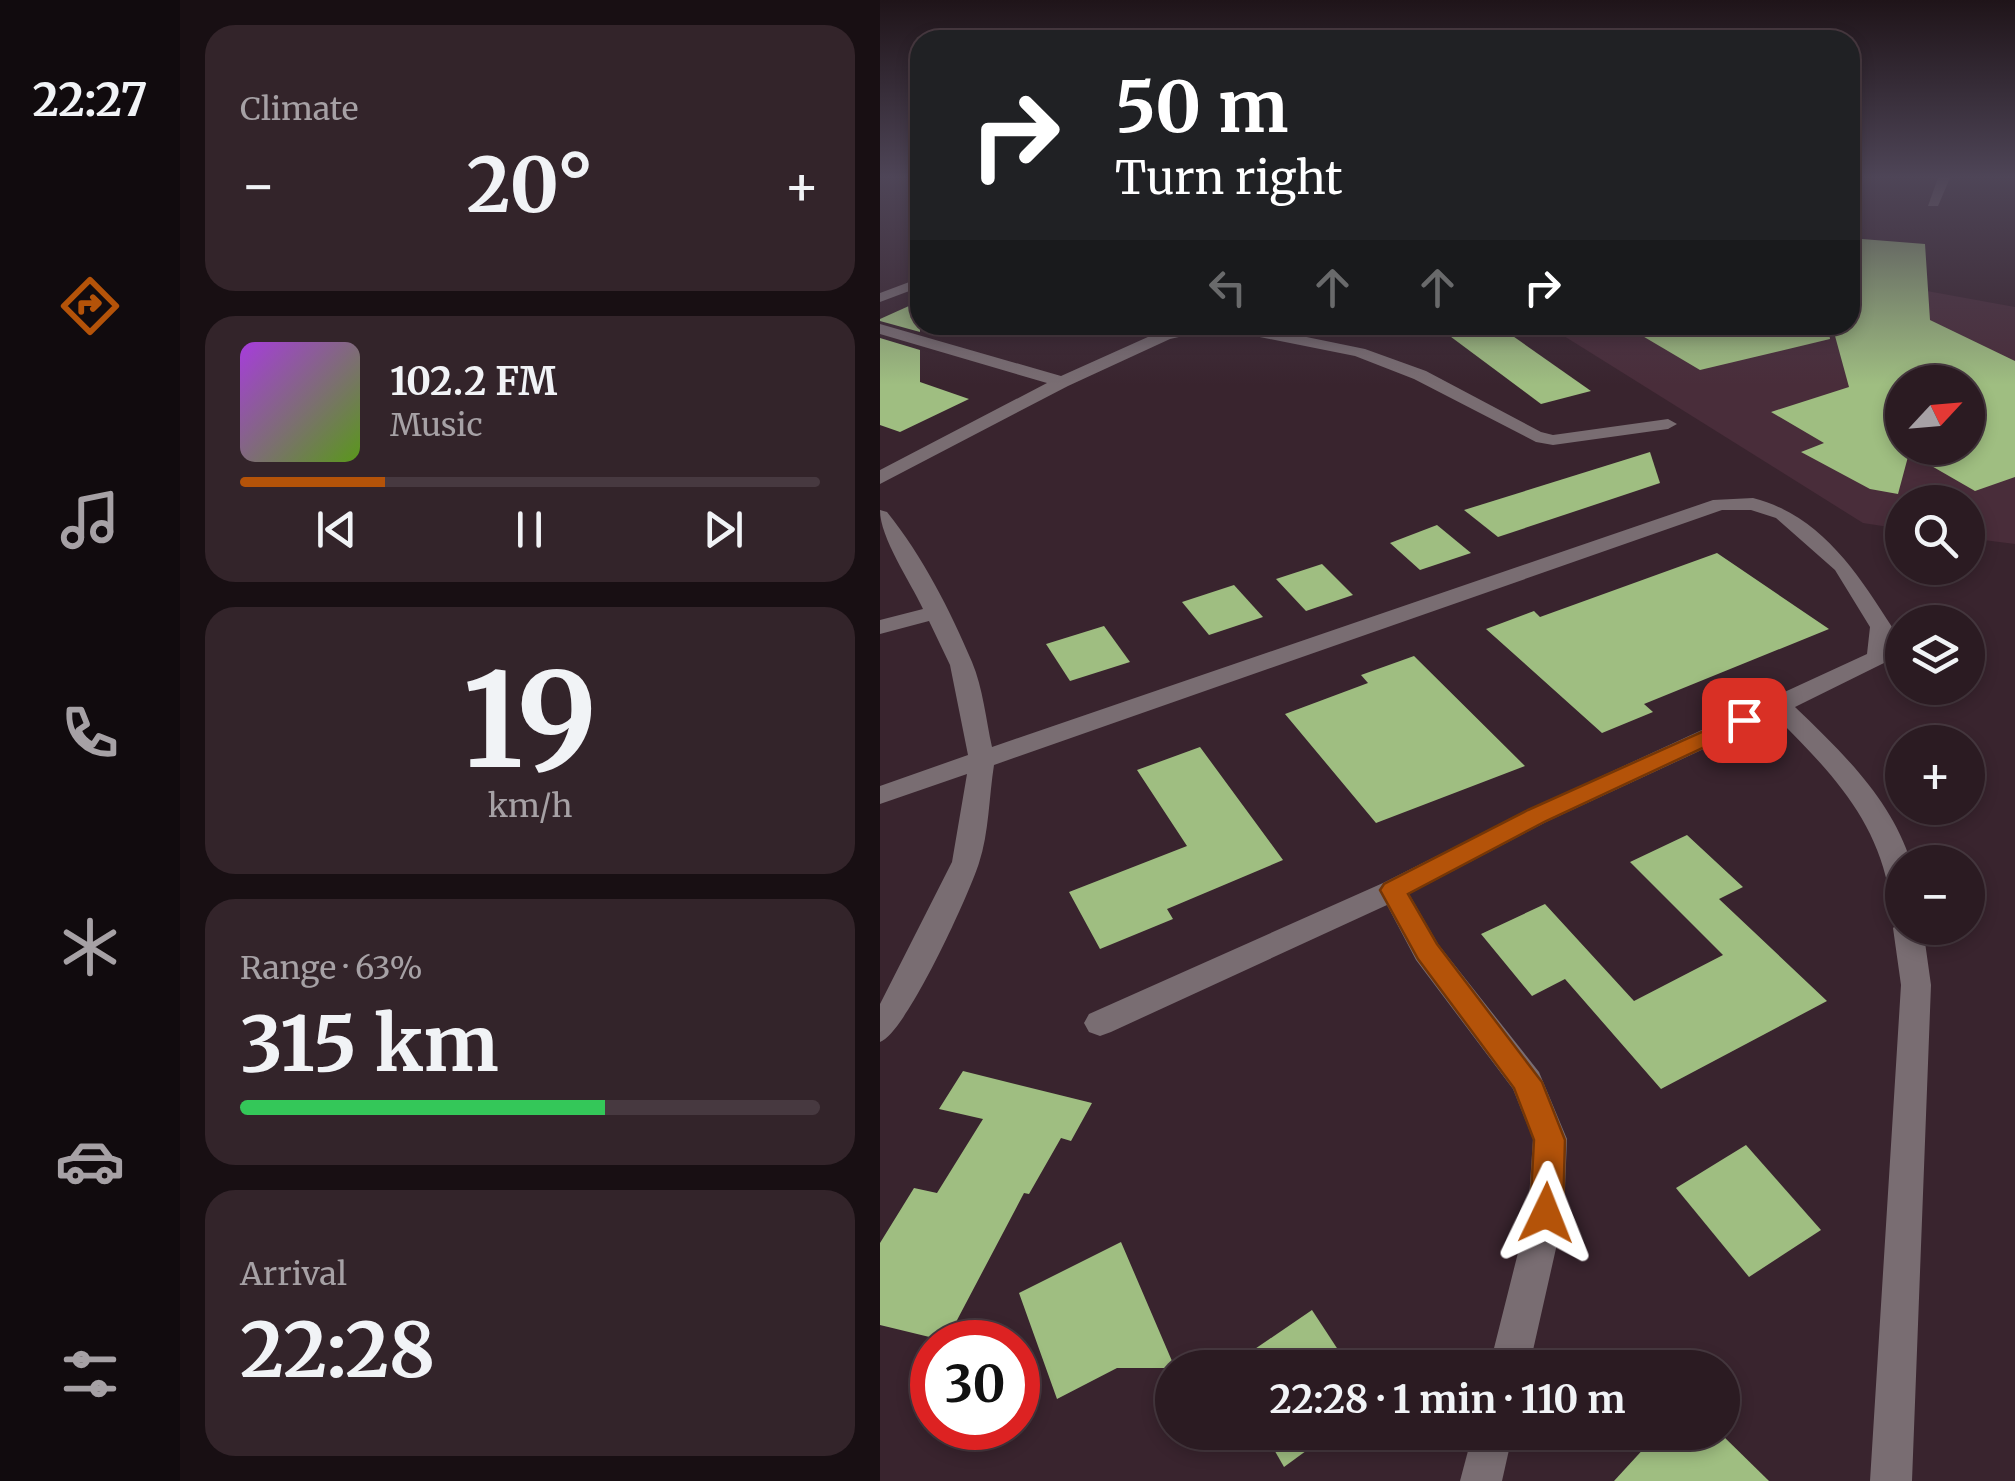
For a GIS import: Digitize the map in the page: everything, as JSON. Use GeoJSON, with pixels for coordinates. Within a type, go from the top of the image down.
{"type":"FeatureCollection","features":[{"type":"Feature","properties":{"kind":"street"},"geometry":{"type":"LineString","coordinates":[[880,298],[910,286]]}},
{"type":"Feature","properties":{"kind":"street"},"geometry":{"type":"LineString","coordinates":[[880,329],[1062,382]]}},
{"type":"Feature","properties":{"kind":"street"},"geometry":{"type":"LineString","coordinates":[[880,478],[1062,382],[1165,335]]}},
{"type":"Feature","properties":{"kind":"street"},"geometry":{"type":"LineString","coordinates":[[1275,335],[1359,352],[1420,374],[1536,438],[1554,440],[1668,424]]}},
{"type":"Feature","properties":{"kind":"street"},"geometry":{"type":"LineString","coordinates":[[880,795],[1720,504],[1753,504],[1783,514],[1842,566],[1881,627],[1878,657],[1537,816],[1393,890],[1100,1023]]}},
{"type":"Feature","properties":{"kind":"street"},"geometry":{"type":"LineString","coordinates":[[880,516],[904,547],[962,665],[982,760],[966,862],[902,996],[880,1029]]}},
{"type":"Feature","properties":{"kind":"street"},"geometry":{"type":"LineString","coordinates":[[880,627],[938,612]]}},
{"type":"Feature","properties":{"kind":"street"},"geometry":{"type":"LineString","coordinates":[[1778,705],[1854,781],[1893,845]]}},
{"type":"Feature","properties":{"kind":"street"},"geometry":{"type":"LineString","coordinates":[[1393,890],[1427,952],[1527,1082],[1550,1140],[1546,1213],[1513,1350]]}},
{"type":"Feature","properties":{"kind":"street"},"geometry":{"type":"LineString","coordinates":[[1890,1481],[1916,985],[1910,945]]}},
{"type":"Feature","properties":{"kind":"street"},"geometry":{"type":"LineString","coordinates":[[1482,1481],[1489,1450]]}},
{"type":"Feature","properties":{"kind":"shaded area"},"geometry":{"type":"Polygon","coordinates":[[[1860,279],[2015,307],[2015,544],[1985,540],[1985,485],[1885,485],[1885,526],[1863,523],[1564,336],[1860,335],[1860,279]]]}},
{"type":"Feature","properties":{"kind":"building"},"geometry":{"type":"Polygon","coordinates":[[[1862,247],[1925,247],[1930,320],[2015,361],[2015,477],[1985,488],[1965,485],[1930,465],[1985,465],[1985,365],[1885,365],[1885,465],[1906,465],[1900,485],[1885,485],[1885,492],[1870,489],[1801,452],[1824,443],[1771,412],[1849,387],[1835,335],[1860,335],[1862,247]]]}},
{"type":"Feature","properties":{"kind":"building"},"geometry":{"type":"Polygon","coordinates":[[[910,306],[910,329],[880,319],[910,306]]]}},
{"type":"Feature","properties":{"kind":"building"},"geometry":{"type":"Polygon","coordinates":[[[1448,335],[1511,335],[1591,391],[1541,404],[1448,335]]]}},
{"type":"Feature","properties":{"kind":"building"},"geometry":{"type":"Polygon","coordinates":[[[1641,335],[1829,335],[1830,339],[1700,370],[1641,335]]]}},
{"type":"Feature","properties":{"kind":"building"},"geometry":{"type":"Polygon","coordinates":[[[880,338],[920,350],[920,382],[969,399],[900,432],[880,425],[880,338]]]}},
{"type":"Feature","properties":{"kind":"building"},"geometry":{"type":"Polygon","coordinates":[[[1650,452],[1660,483],[1498,537],[1464,510],[1650,452]]]}},
{"type":"Feature","properties":{"kind":"building"},"geometry":{"type":"Polygon","coordinates":[[[1437,525],[1471,553],[1420,570],[1390,543],[1437,525]]]}},
{"type":"Feature","properties":{"kind":"building"},"geometry":{"type":"Polygon","coordinates":[[[1717,553],[1829,629],[1644,704],[1653,712],[1602,733],[1486,629],[1534,611],[1540,617],[1717,553]]]}},
{"type":"Feature","properties":{"kind":"building"},"geometry":{"type":"Polygon","coordinates":[[[1322,564],[1353,595],[1306,611],[1276,579],[1322,564]]]}},
{"type":"Feature","properties":{"kind":"building"},"geometry":{"type":"Polygon","coordinates":[[[1234,585],[1263,617],[1209,635],[1182,602],[1234,585]]]}},
{"type":"Feature","properties":{"kind":"building"},"geometry":{"type":"Polygon","coordinates":[[[1104,626],[1130,662],[1070,681],[1046,644],[1104,626]]]}},
{"type":"Feature","properties":{"kind":"building"},"geometry":{"type":"Polygon","coordinates":[[[1414,656],[1525,766],[1376,823],[1285,714],[1368,683],[1361,675],[1414,656]]]}},
{"type":"Feature","properties":{"kind":"building"},"geometry":{"type":"Polygon","coordinates":[[[1200,747],[1283,860],[1167,909],[1173,919],[1100,949],[1069,892],[1187,846],[1137,770],[1200,747]]]}},
{"type":"Feature","properties":{"kind":"building"},"geometry":{"type":"Polygon","coordinates":[[[1687,835],[1743,887],[1719,899],[1827,1001],[1661,1089],[1565,979],[1532,996],[1481,934],[1545,904],[1634,1001],[1723,955],[1630,862],[1687,835]]]}},
{"type":"Feature","properties":{"kind":"building"},"geometry":{"type":"Polygon","coordinates":[[[963,1071],[1092,1103],[1071,1141],[1061,1138],[1029,1194],[1024,1193],[957,1320],[910,1320],[910,1332],[880,1325],[880,1243],[914,1188],[937,1193],[983,1119],[939,1109],[963,1071]]]}},
{"type":"Feature","properties":{"kind":"building"},"geometry":{"type":"Polygon","coordinates":[[[1746,1145],[1821,1230],[1749,1277],[1676,1188],[1746,1145]]]}},
{"type":"Feature","properties":{"kind":"building"},"geometry":{"type":"Polygon","coordinates":[[[1121,1242],[1167,1350],[1155,1350],[1155,1368],[1117,1368],[1057,1399],[1040,1352],[1040,1320],[1029,1320],[1019,1293],[1121,1242]]]}},
{"type":"Feature","properties":{"kind":"building"},"geometry":{"type":"Polygon","coordinates":[[[1312,1310],[1338,1350],[1253,1350],[1312,1310]]]}},
{"type":"Feature","properties":{"kind":"building"},"geometry":{"type":"Polygon","coordinates":[[[1274,1450],[1307,1450],[1284,1467],[1274,1450]]]}},
{"type":"Feature","properties":{"kind":"building"},"geometry":{"type":"Polygon","coordinates":[[[1642,1450],[1737,1450],[1769,1481],[1614,1481],[1642,1450]]]}},
{"type":"Feature","properties":{"kind":"route"},"geometry":{"type":"LineString","coordinates":[[1546,1213],[1550,1140],[1527,1082],[1427,952],[1393,890],[1537,816],[1744,720]]}}]}
